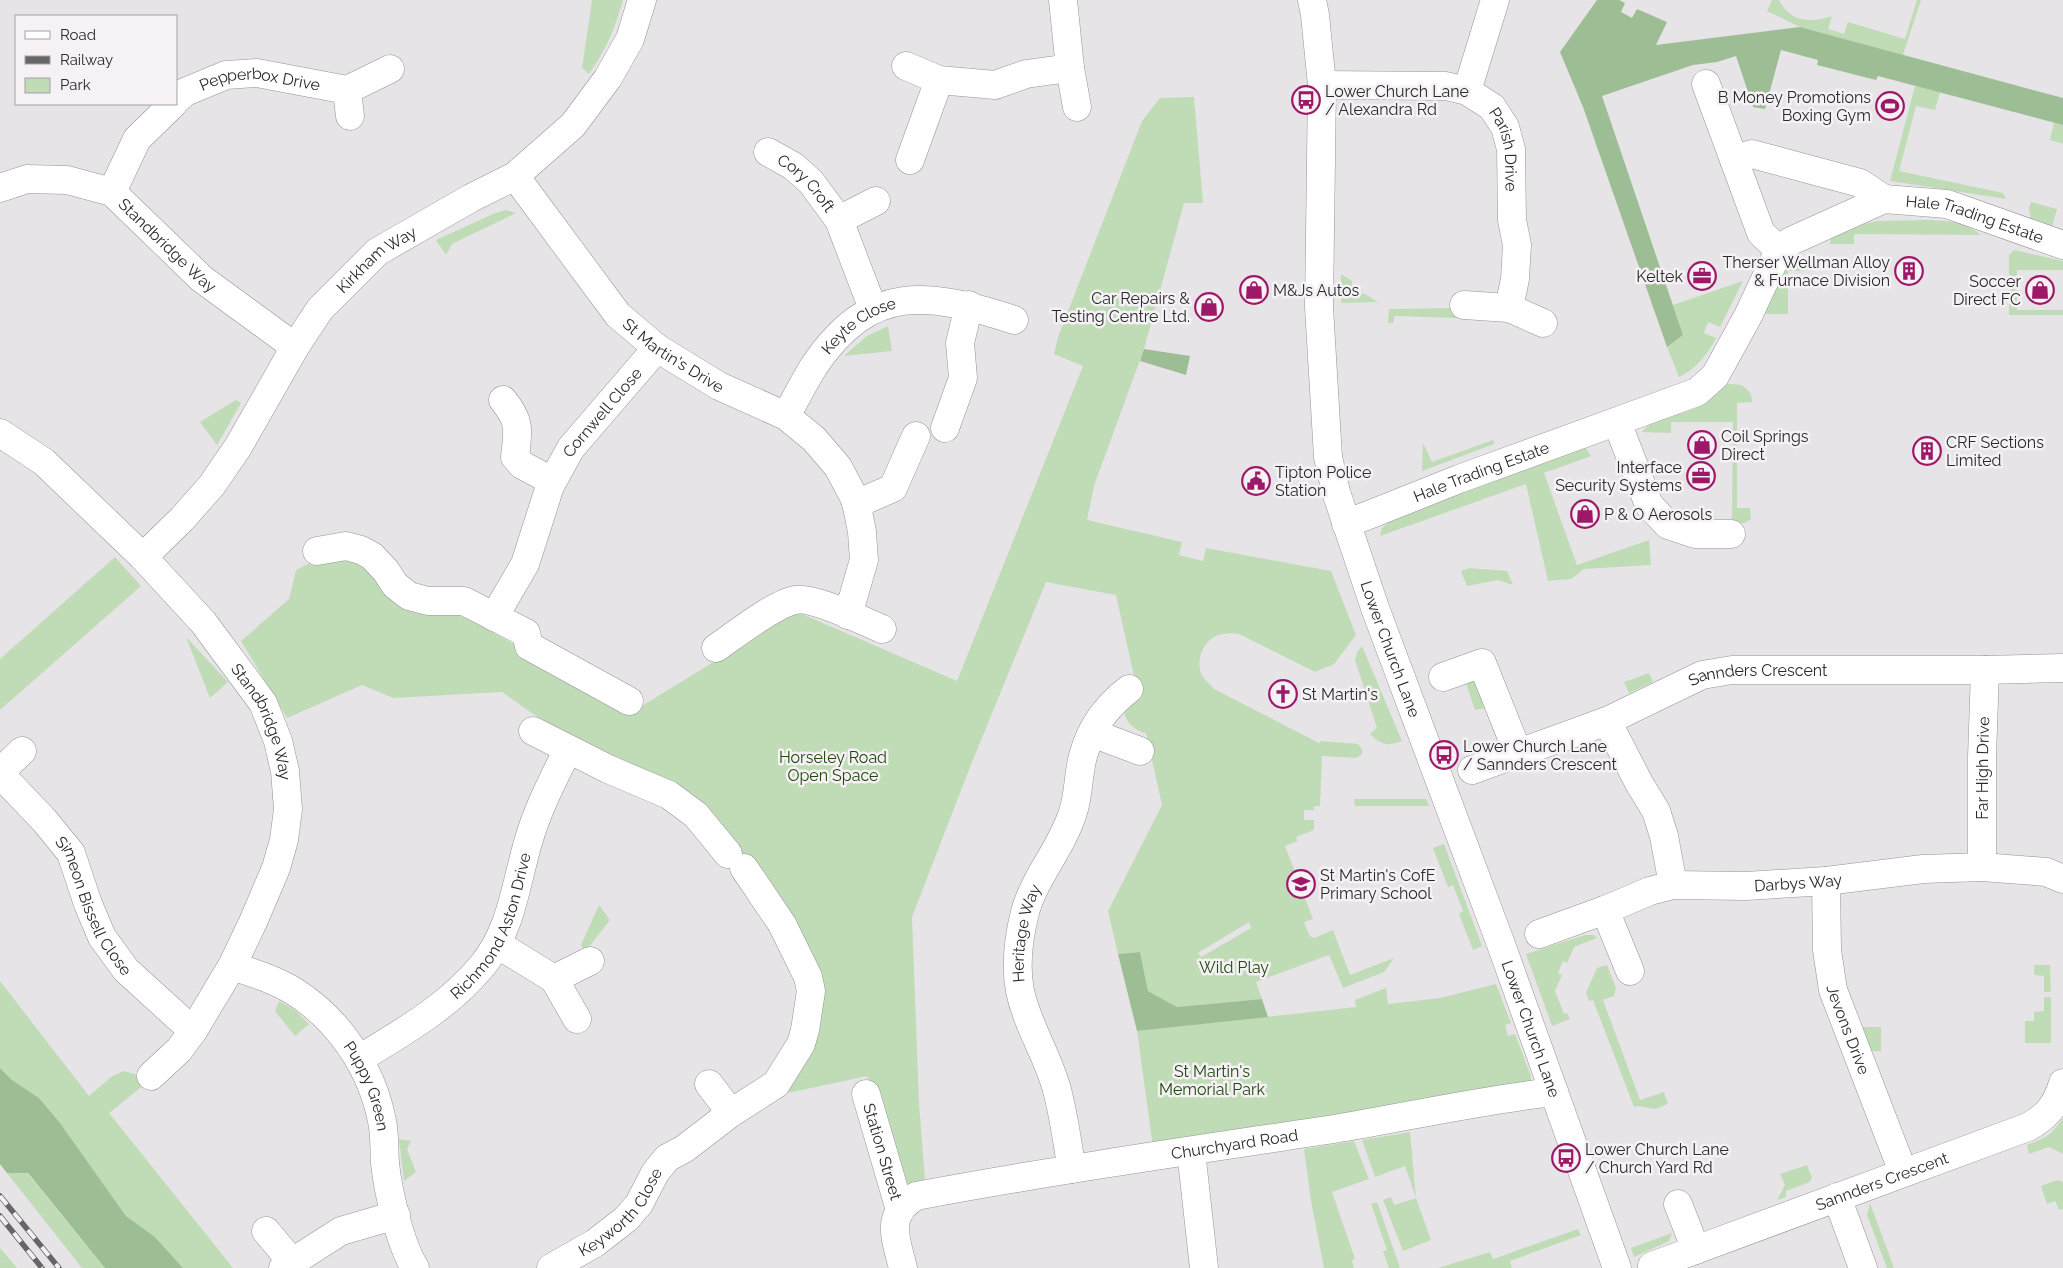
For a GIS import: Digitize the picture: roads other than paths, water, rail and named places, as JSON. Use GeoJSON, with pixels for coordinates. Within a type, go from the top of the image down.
{"type":"FeatureCollection","features":[{"type":"Feature","properties":{"kind":"street","name":"Kirkham Way"},"geometry":{"type":"LineString","coordinates":[[142,557],[182,519],[212,485],[238,447],[295,347],[320,309],[377,252],[471,198],[515,176],[573,125],[608,78],[630,39],[642,0]]}},
{"type":"Feature","properties":{"kind":"street"},"geometry":{"type":"LineString","coordinates":[[1063,0],[1070,68],[1077,106]]}},
{"type":"Feature","properties":{"kind":"street","name":"Lower Church Lane"},"geometry":{"type":"LineString","coordinates":[[1312,0],[1322,85],[1319,307],[1328,457],[1336,492],[1375,608],[1496,928],[1617,1268]]}},
{"type":"Feature","properties":{"kind":"street"},"geometry":{"type":"LineString","coordinates":[[1467,91],[1495,0]]}},
{"type":"Feature","properties":{"kind":"street"},"geometry":{"type":"LineString","coordinates":[[906,66],[939,80],[995,85],[1026,74],[1070,68]]}},
{"type":"Feature","properties":{"kind":"street"},"geometry":{"type":"LineString","coordinates":[[350,116],[347,90],[390,69]]}},
{"type":"Feature","properties":{"kind":"street","name":"Pepperbox Drive"},"geometry":{"type":"LineString","coordinates":[[178,98],[185,92],[226,75],[257,74],[347,90]]}},
{"type":"Feature","properties":{"kind":"street"},"geometry":{"type":"LineString","coordinates":[[910,160],[939,80]]}},
{"type":"Feature","properties":{"kind":"street"},"geometry":{"type":"LineString","coordinates":[[1706,84],[1761,233],[1779,250]]}},
{"type":"Feature","properties":{"kind":"street","name":"Parish Drive"},"geometry":{"type":"LineString","coordinates":[[1322,85],[1446,86],[1467,91],[1492,107],[1505,127],[1511,149],[1512,220],[1517,245],[1515,279],[1509,308]]}},
{"type":"Feature","properties":{"kind":"street"},"geometry":{"type":"LineString","coordinates":[[112,192],[137,139],[172,105]]}},
{"type":"Feature","properties":{"kind":"street","name":"Cory Croft"},"geometry":{"type":"LineString","coordinates":[[768,152],[793,166],[811,182],[840,220],[873,309]]}},
{"type":"Feature","properties":{"kind":"street","name":"Hale Trading Estate"},"geometry":{"type":"LineString","coordinates":[[1734,159],[1752,154],[1860,183],[1884,199]]}},
{"type":"Feature","properties":{"kind":"street","name":"St Martin's Drive"},"geometry":{"type":"LineString","coordinates":[[515,176],[618,315],[657,348],[719,386],[786,416],[814,439],[838,467],[856,504],[862,532],[864,560],[848,615]]}},
{"type":"Feature","properties":{"kind":"street","name":"Standbridge Way"},"geometry":{"type":"LineString","coordinates":[[0,188],[27,179],[67,180],[112,192],[202,279],[295,347]]}},
{"type":"Feature","properties":{"kind":"street","name":"Hale Trading Estate"},"geometry":{"type":"LineString","coordinates":[[1346,524],[1460,479],[1697,392],[1715,376],[1748,316],[1779,250],[1790,241],[1884,199],[1946,204],[2063,246]]}},
{"type":"Feature","properties":{"kind":"street","name":"Cory Croft"},"geometry":{"type":"LineString","coordinates":[[840,220],[876,202]]}},
{"type":"Feature","properties":{"kind":"street","name":"Keyte Close"},"geometry":{"type":"LineString","coordinates":[[786,416],[814,366],[831,345],[857,319],[873,309],[890,303],[941,300],[969,305],[1014,320]]}},
{"type":"Feature","properties":{"kind":"street"},"geometry":{"type":"LineString","coordinates":[[945,428],[963,378],[960,343],[969,305]]}},
{"type":"Feature","properties":{"kind":"street"},"geometry":{"type":"LineString","coordinates":[[1464,305],[1509,308],[1543,323]]}},
{"type":"Feature","properties":{"kind":"street","name":"Cornwell Close"},"geometry":{"type":"LineString","coordinates":[[494,617],[525,564],[552,481],[571,448],[657,348]]}},
{"type":"Feature","properties":{"kind":"street"},"geometry":{"type":"LineString","coordinates":[[503,400],[514,413],[518,426],[515,457],[522,465],[552,481]]}},
{"type":"Feature","properties":{"kind":"street"},"geometry":{"type":"LineString","coordinates":[[1617,422],[1649,505],[1668,525],[1695,534],[1731,534]]}},
{"type":"Feature","properties":{"kind":"street","name":"Standbridge Way"},"geometry":{"type":"LineString","coordinates":[[0,433],[44,462],[142,557],[202,622],[263,703],[278,741],[285,771],[288,809],[284,840],[276,868],[232,966],[193,1031],[179,1050],[152,1076]]}},
{"type":"Feature","properties":{"kind":"street"},"geometry":{"type":"LineString","coordinates":[[856,504],[893,488],[916,436]]}},
{"type":"Feature","properties":{"kind":"street"},"geometry":{"type":"LineString","coordinates":[[317,551],[346,546],[361,550],[372,556],[395,585],[409,596],[428,601],[464,601],[526,633],[529,646],[629,701]]}},
{"type":"Feature","properties":{"kind":"street"},"geometry":{"type":"LineString","coordinates":[[716,648],[782,605],[796,600],[814,601],[882,629]]}},
{"type":"Feature","properties":{"kind":"street"},"geometry":{"type":"LineString","coordinates":[[1443,677],[1482,663],[1518,753]]}},
{"type":"Feature","properties":{"kind":"street","name":"Sannders Crescent"},"geometry":{"type":"LineString","coordinates":[[1472,770],[1606,721],[1702,675],[1732,670],[1986,670],[2063,668]]}},
{"type":"Feature","properties":{"kind":"street","name":"Far High Drive"},"geometry":{"type":"LineString","coordinates":[[1982,867],[1982,757],[1986,670]]}},
{"type":"Feature","properties":{"kind":"street","name":"Heritage Way"},"geometry":{"type":"LineString","coordinates":[[1072,1169],[1058,1090],[1020,990],[1018,949],[1026,909],[1040,876],[1061,841],[1073,813],[1082,757],[1092,733],[1112,703],[1129,689]]}},
{"type":"Feature","properties":{"kind":"street"},"geometry":{"type":"LineString","coordinates":[[1606,721],[1656,812],[1664,836],[1673,885]]}},
{"type":"Feature","properties":{"kind":"street"},"geometry":{"type":"LineString","coordinates":[[532,731],[568,749]]}},
{"type":"Feature","properties":{"kind":"street"},"geometry":{"type":"LineString","coordinates":[[1092,733],[1140,751]]}},
{"type":"Feature","properties":{"kind":"street","name":"Keyworth Close"},"geometry":{"type":"LineString","coordinates":[[551,1268],[595,1242],[626,1219],[639,1204],[655,1173],[667,1158],[684,1149],[731,1113],[776,1084],[801,1044],[811,991],[808,977],[782,924],[736,861],[696,815],[669,795],[608,769],[568,749]]}},
{"type":"Feature","properties":{"kind":"street","name":"Richmond Aston Drive"},"geometry":{"type":"LineString","coordinates":[[359,1059],[426,1017],[452,997],[483,966],[497,944],[510,912],[535,823],[568,749]]}},
{"type":"Feature","properties":{"kind":"street"},"geometry":{"type":"LineString","coordinates":[[0,773],[22,751]]}},
{"type":"Feature","properties":{"kind":"street","name":"Simeon Bissell Close"},"geometry":{"type":"LineString","coordinates":[[0,773],[44,820],[71,853],[88,904],[102,937],[126,970],[193,1031]]}},
{"type":"Feature","properties":{"kind":"street","name":"Darbys Way"},"geometry":{"type":"LineString","coordinates":[[1539,934],[1650,891],[1673,885],[1746,886],[1826,881],[1923,869],[1982,867],[2046,872],[2063,879]]}},
{"type":"Feature","properties":{"kind":"street","name":"Jevons Drive"},"geometry":{"type":"LineString","coordinates":[[1826,881],[1827,950],[1833,990],[1903,1172]]}},
{"type":"Feature","properties":{"kind":"street"},"geometry":{"type":"LineString","coordinates":[[1605,910],[1630,971]]}},
{"type":"Feature","properties":{"kind":"street"},"geometry":{"type":"LineString","coordinates":[[497,944],[554,979],[577,1019]]}},
{"type":"Feature","properties":{"kind":"street"},"geometry":{"type":"LineString","coordinates":[[554,979],[590,961]]}},
{"type":"Feature","properties":{"kind":"street","name":"Puppy Green"},"geometry":{"type":"LineString","coordinates":[[232,966],[264,977],[294,991],[316,1008],[340,1032],[359,1059],[371,1083],[382,1121],[385,1165],[396,1215],[408,1256],[415,1268]]}},
{"type":"Feature","properties":{"kind":"street"},"geometry":{"type":"LineString","coordinates":[[709,1084],[731,1113]]}},
{"type":"Feature","properties":{"kind":"street","name":"Churchyard Road"},"geometry":{"type":"LineString","coordinates":[[908,1203],[1072,1169],[1369,1123],[1518,1096],[1554,1092]]}},
{"type":"Feature","properties":{"kind":"street","name":"Station Street"},"geometry":{"type":"LineString","coordinates":[[866,1094],[908,1203],[895,1220],[894,1231],[903,1268]]}},
{"type":"Feature","properties":{"kind":"street","name":"Sannders Crescent"},"geometry":{"type":"LineString","coordinates":[[1652,1266],[1903,1172],[2028,1128],[2040,1121],[2061,1096]]}},
{"type":"Feature","properties":{"kind":"street"},"geometry":{"type":"LineString","coordinates":[[1191,1151],[1204,1268]]}},
{"type":"Feature","properties":{"kind":"street"},"geometry":{"type":"LineString","coordinates":[[1837,1197],[1863,1268]]}},
{"type":"Feature","properties":{"kind":"street"},"geometry":{"type":"LineString","coordinates":[[1678,1204],[1696,1250]]}},
{"type":"Feature","properties":{"kind":"street"},"geometry":{"type":"LineString","coordinates":[[266,1231],[287,1265],[341,1231],[396,1215]]}},
{"type":"Feature","properties":{"kind":"railway"},"geometry":{"type":"LineString","coordinates":[[0,1196],[59,1268]]}},
{"type":"Feature","properties":{"kind":"railway"},"geometry":{"type":"LineString","coordinates":[[0,1216],[42,1268]]}},
{"type":"Feature","properties":{"kind":"place","name":"Lower Church Lane / Alexandra Rd"},"geometry":{"type":"Point","coordinates":[1306,100]}},
{"type":"Feature","properties":{"kind":"place","name":"B Money Promotions Boxing Gym"},"geometry":{"type":"Point","coordinates":[1890,106]}},
{"type":"Feature","properties":{"kind":"place","name":"Therser Wellman Alloy & Furnace Division"},"geometry":{"type":"Point","coordinates":[1909,271]}},
{"type":"Feature","properties":{"kind":"place","name":"Keltek"},"geometry":{"type":"Point","coordinates":[1702,276]}},
{"type":"Feature","properties":{"kind":"place","name":"M&Js Autos"},"geometry":{"type":"Point","coordinates":[1254,290]}},
{"type":"Feature","properties":{"kind":"place","name":"Soccer Direct FC"},"geometry":{"type":"Point","coordinates":[2040,290]}},
{"type":"Feature","properties":{"kind":"place","name":"Car Repairs & Testing Centre Ltd."},"geometry":{"type":"Point","coordinates":[1209,307]}},
{"type":"Feature","properties":{"kind":"place","name":"Coil Springs Direct"},"geometry":{"type":"Point","coordinates":[1702,445]}},
{"type":"Feature","properties":{"kind":"place","name":"CRF Sections Limited"},"geometry":{"type":"Point","coordinates":[1927,451]}},
{"type":"Feature","properties":{"kind":"place","name":"Interface Security Systems"},"geometry":{"type":"Point","coordinates":[1701,476]}},
{"type":"Feature","properties":{"kind":"place","name":"Tipton Police Station"},"geometry":{"type":"Point","coordinates":[1256,481]}},
{"type":"Feature","properties":{"kind":"place","name":"P & O Aerosols"},"geometry":{"type":"Point","coordinates":[1585,514]}},
{"type":"Feature","properties":{"kind":"place","name":"St Martin's"},"geometry":{"type":"Point","coordinates":[1283,694]}},
{"type":"Feature","properties":{"kind":"place","name":"Lower Church Lane / Sannders Crescent"},"geometry":{"type":"Point","coordinates":[1444,755]}},
{"type":"Feature","properties":{"kind":"place","name":"St Martin's CofE Primary School"},"geometry":{"type":"Point","coordinates":[1301,884]}},
{"type":"Feature","properties":{"kind":"place","name":"Lower Church Lane / Church Yard Rd"},"geometry":{"type":"Point","coordinates":[1566,1158]}},
{"type":"Feature","properties":{"kind":"park label","name":"Horseley Road Open Space"},"geometry":{"type":"Point","coordinates":[833,766]}},
{"type":"Feature","properties":{"kind":"park label","name":"Wild Play"},"geometry":{"type":"Point","coordinates":[1234,967]}},
{"type":"Feature","properties":{"kind":"park label","name":"St Martin's Memorial Park"},"geometry":{"type":"Point","coordinates":[1212,1080]}}]}
